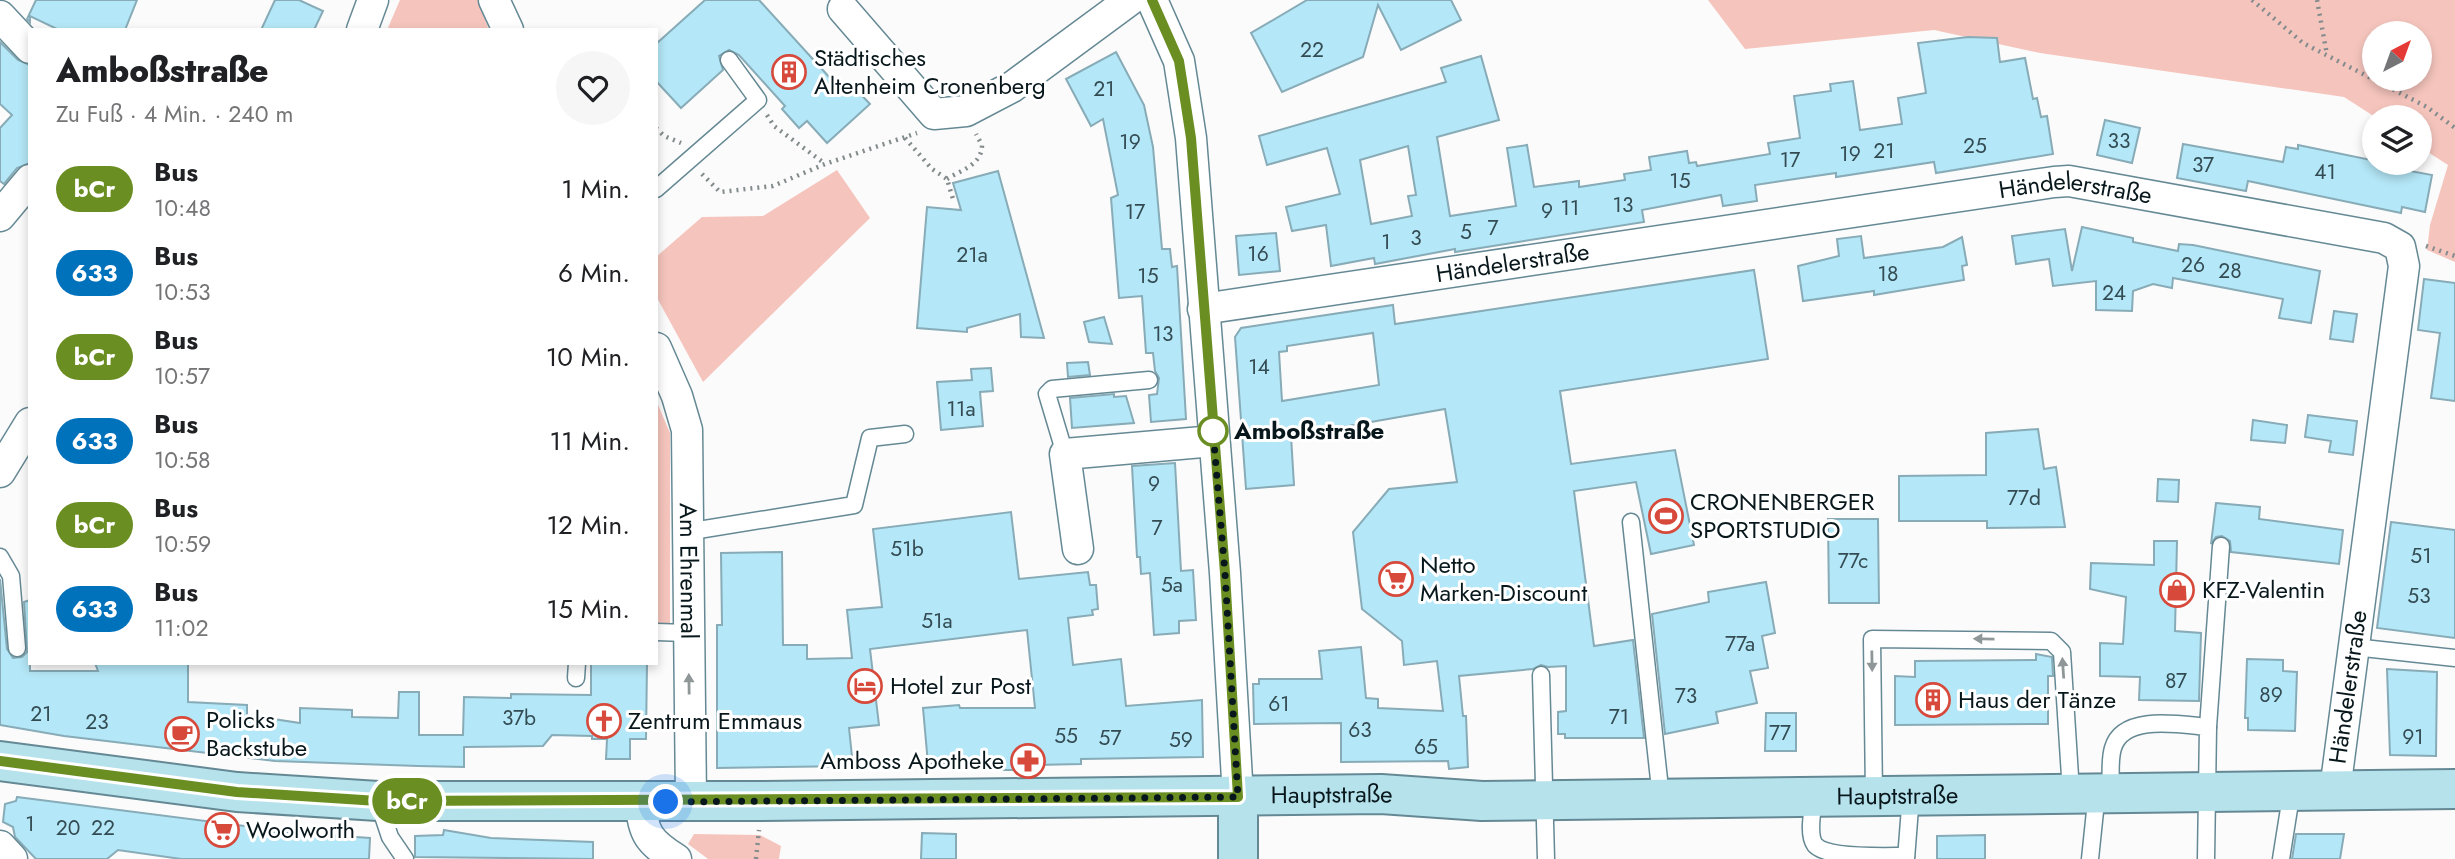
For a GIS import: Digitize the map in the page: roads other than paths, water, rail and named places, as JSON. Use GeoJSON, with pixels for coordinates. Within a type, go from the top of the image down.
{"type":"FeatureCollection","features":[{"type":"Feature","properties":{"kind":"main road","name":"Hauptstraße"},"geometry":{"type":"LineString","coordinates":[[0,761],[237,792],[378,801],[641,802],[1381,794],[1482,801],[1544,798],[2455,789]]}},
{"type":"Feature","properties":{"kind":"main road"},"geometry":{"type":"LineString","coordinates":[[1238,797],[1238,859]]}},
{"type":"Feature","properties":{"kind":"street"},"geometry":{"type":"LineString","coordinates":[[363,28],[373,0]]}},
{"type":"Feature","properties":{"kind":"street"},"geometry":{"type":"LineString","coordinates":[[494,0],[507,28]]}},
{"type":"Feature","properties":{"kind":"street"},"geometry":{"type":"LineString","coordinates":[[843,9],[934,114],[966,111],[1012,87],[1130,0]]}},
{"type":"Feature","properties":{"kind":"street"},"geometry":{"type":"LineString","coordinates":[[1152,0],[1179,61],[1191,138],[1238,797]]}},
{"type":"Feature","properties":{"kind":"street"},"geometry":{"type":"LineString","coordinates":[[0,16],[28,46]]}},
{"type":"Feature","properties":{"kind":"street","name":"Händelerstraße"},"geometry":{"type":"LineString","coordinates":[[1203,309],[2069,181],[2384,238],[2400,247],[2404,266],[2335,790]]}},
{"type":"Feature","properties":{"kind":"street"},"geometry":{"type":"LineString","coordinates":[[0,216],[28,182]]}},
{"type":"Feature","properties":{"kind":"street","name":"Am Ehrenmal"},"geometry":{"type":"LineString","coordinates":[[658,353],[687,430],[687,633],[691,801]]}},
{"type":"Feature","properties":{"kind":"street"},"geometry":{"type":"LineString","coordinates":[[0,472],[28,426]]}},
{"type":"Feature","properties":{"kind":"street"},"geometry":{"type":"LineString","coordinates":[[1078,549],[1065,454],[1214,441]]}},
{"type":"Feature","properties":{"kind":"street"},"geometry":{"type":"LineString","coordinates":[[641,802],[646,835],[655,846],[676,859]]}},
{"type":"Feature","properties":{"kind":"street"},"geometry":{"type":"LineString","coordinates":[[0,846],[12,859]]}},
{"type":"Feature","properties":{"kind":"lane"},"geometry":{"type":"LineString","coordinates":[[658,187],[758,100],[729,60]]}},
{"type":"Feature","properties":{"kind":"lane"},"geometry":{"type":"LineString","coordinates":[[1065,454],[1047,394],[1052,389],[1149,380]]}},
{"type":"Feature","properties":{"kind":"lane"},"geometry":{"type":"LineString","coordinates":[[686,531],[854,505],[870,438],[905,435]]}},
{"type":"Feature","properties":{"kind":"lane"},"geometry":{"type":"LineString","coordinates":[[1630,522],[1661,798]]}},
{"type":"Feature","properties":{"kind":"lane"},"geometry":{"type":"LineString","coordinates":[[2206,859],[2208,727],[2221,546]]}},
{"type":"Feature","properties":{"kind":"lane"},"geometry":{"type":"LineString","coordinates":[[0,557],[11,576],[17,648]]}},
{"type":"Feature","properties":{"kind":"lane"},"geometry":{"type":"LineString","coordinates":[[658,632],[687,633]]}},
{"type":"Feature","properties":{"kind":"lane"},"geometry":{"type":"LineString","coordinates":[[1814,796],[1812,834],[1815,845],[1828,855],[1906,858],[1893,795],[1872,639],[2051,641],[2062,652],[2093,792],[2090,859]]}},
{"type":"Feature","properties":{"kind":"lane"},"geometry":{"type":"LineString","coordinates":[[2354,647],[2455,658]]}},
{"type":"Feature","properties":{"kind":"lane"},"geometry":{"type":"LineString","coordinates":[[1541,675],[1546,859]]}},
{"type":"Feature","properties":{"kind":"lane"},"geometry":{"type":"LineString","coordinates":[[2093,792],[2113,746],[2125,732],[2147,722],[2208,727]]}},
{"type":"Feature","properties":{"kind":"lane"},"geometry":{"type":"LineString","coordinates":[[2281,859],[2292,790]]}},
{"type":"Feature","properties":{"kind":"lane"},"geometry":{"type":"LineString","coordinates":[[378,801],[390,837],[405,859]]}},
{"type":"Feature","properties":{"kind":"place","name":"Städtisches Altenheim Cronenberg"},"geometry":{"type":"Point","coordinates":[789,72]}},
{"type":"Feature","properties":{"kind":"place","name":"Amboßstraße"},"geometry":{"type":"Point","coordinates":[1213,431]}},
{"type":"Feature","properties":{"kind":"place","name":"CRONENBERGER SPORTSTUDIO"},"geometry":{"type":"Point","coordinates":[1666,516]}},
{"type":"Feature","properties":{"kind":"place","name":"Netto Marken-Discount"},"geometry":{"type":"Point","coordinates":[1396,579]}},
{"type":"Feature","properties":{"kind":"place","name":"KFZ-Valentin"},"geometry":{"type":"Point","coordinates":[2177,590]}},
{"type":"Feature","properties":{"kind":"place","name":"Hotel zur Post"},"geometry":{"type":"Point","coordinates":[865,686]}},
{"type":"Feature","properties":{"kind":"place","name":"Haus der Tänze"},"geometry":{"type":"Point","coordinates":[1933,700]}},
{"type":"Feature","properties":{"kind":"place","name":"Zentrum Emmaus"},"geometry":{"type":"Point","coordinates":[604,721]}},
{"type":"Feature","properties":{"kind":"place","name":"Policks Backstube"},"geometry":{"type":"Point","coordinates":[182,734]}},
{"type":"Feature","properties":{"kind":"place","name":"Amboss Apotheke"},"geometry":{"type":"Point","coordinates":[1028,761]}},
{"type":"Feature","properties":{"kind":"place","name":"Woolworth"},"geometry":{"type":"Point","coordinates":[222,830]}}]}
